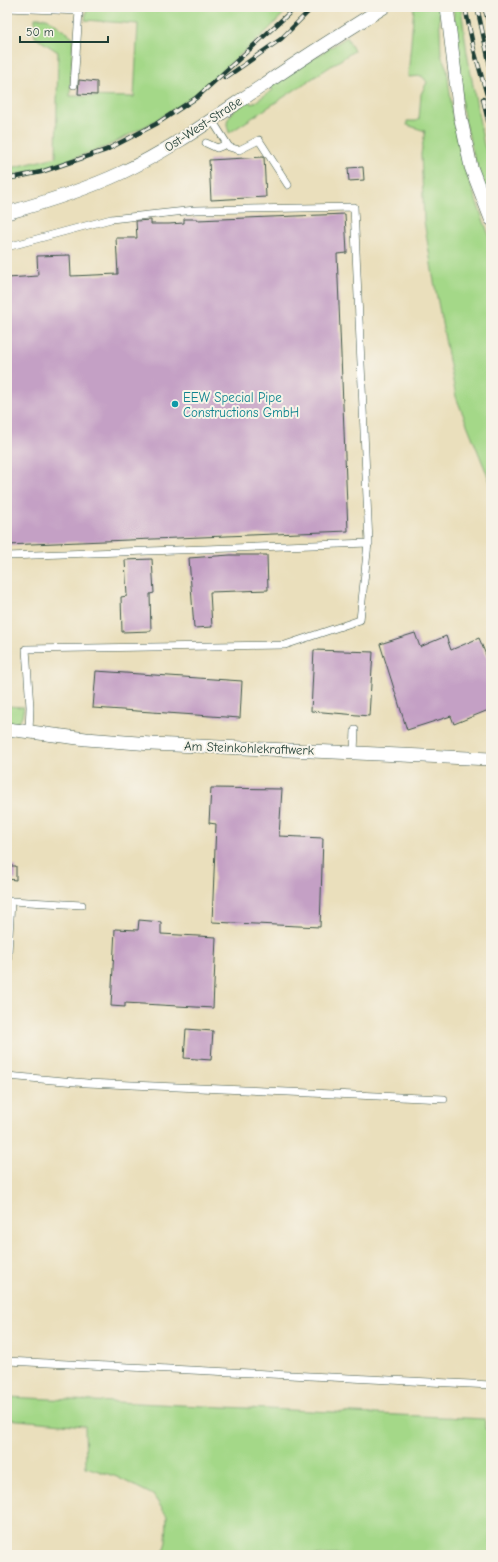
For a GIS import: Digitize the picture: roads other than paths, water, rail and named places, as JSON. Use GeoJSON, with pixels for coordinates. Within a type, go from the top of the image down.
{"type":"FeatureCollection","features":[{"type":"Feature","properties":{"kind":"street","name":"Ost-West-Straße"},"geometry":{"type":"LineString","coordinates":[[7,213],[73,192],[121,173],[212,120],[301,59],[384,7]]}},
{"type":"Feature","properties":{"kind":"street"},"geometry":{"type":"LineString","coordinates":[[447,7],[460,115],[472,167],[491,219]]}},
{"type":"Feature","properties":{"kind":"street","name":"Am Steinkohlekraftwerk"},"geometry":{"type":"LineString","coordinates":[[7,729],[86,739],[151,744],[491,759]]}},
{"type":"Feature","properties":{"kind":"lane"},"geometry":{"type":"LineString","coordinates":[[7,8],[79,11],[74,85]]}},
{"type":"Feature","properties":{"kind":"lane"},"geometry":{"type":"LineString","coordinates":[[212,120],[229,147],[239,150],[260,140],[288,185]]}},
{"type":"Feature","properties":{"kind":"lane"},"geometry":{"type":"LineString","coordinates":[[206,143],[217,148],[227,144]]}},
{"type":"Feature","properties":{"kind":"lane"},"geometry":{"type":"LineString","coordinates":[[7,247],[112,219],[195,210],[354,207],[368,543],[360,620],[285,646],[26,649],[30,707],[29,732]]}},
{"type":"Feature","properties":{"kind":"lane"},"geometry":{"type":"LineString","coordinates":[[7,556],[368,543]]}},
{"type":"Feature","properties":{"kind":"lane"},"geometry":{"type":"LineString","coordinates":[[354,752],[355,730]]}},
{"type":"Feature","properties":{"kind":"lane"},"geometry":{"type":"LineString","coordinates":[[7,970],[11,901],[82,905]]}},
{"type":"Feature","properties":{"kind":"lane"},"geometry":{"type":"LineString","coordinates":[[7,1076],[87,1083],[444,1099]]}},
{"type":"Feature","properties":{"kind":"lane"},"geometry":{"type":"LineString","coordinates":[[7,1362],[491,1385]]}},
{"type":"Feature","properties":{"kind":"railway"},"geometry":{"type":"LineString","coordinates":[[7,179],[41,172],[106,150],[156,124],[196,98],[296,7]]}},
{"type":"Feature","properties":{"kind":"railway"},"geometry":{"type":"LineString","coordinates":[[225,78],[281,39],[313,7]]}},
{"type":"Feature","properties":{"kind":"railway"},"geometry":{"type":"LineString","coordinates":[[465,7],[474,50],[491,109]]}},
{"type":"Feature","properties":{"kind":"railway"},"geometry":{"type":"LineString","coordinates":[[477,7],[491,70]]}},
{"type":"Feature","properties":{"kind":"railway"},"geometry":{"type":"LineString","coordinates":[[484,7],[491,29]]}},
{"type":"Feature","properties":{"kind":"railway"},"geometry":{"type":"LineString","coordinates":[[483,99],[491,134]]}},
{"type":"Feature","properties":{"kind":"place","name":"EEW Special Pipe Constructions GmbH"},"geometry":{"type":"Point","coordinates":[175,404]}}]}
